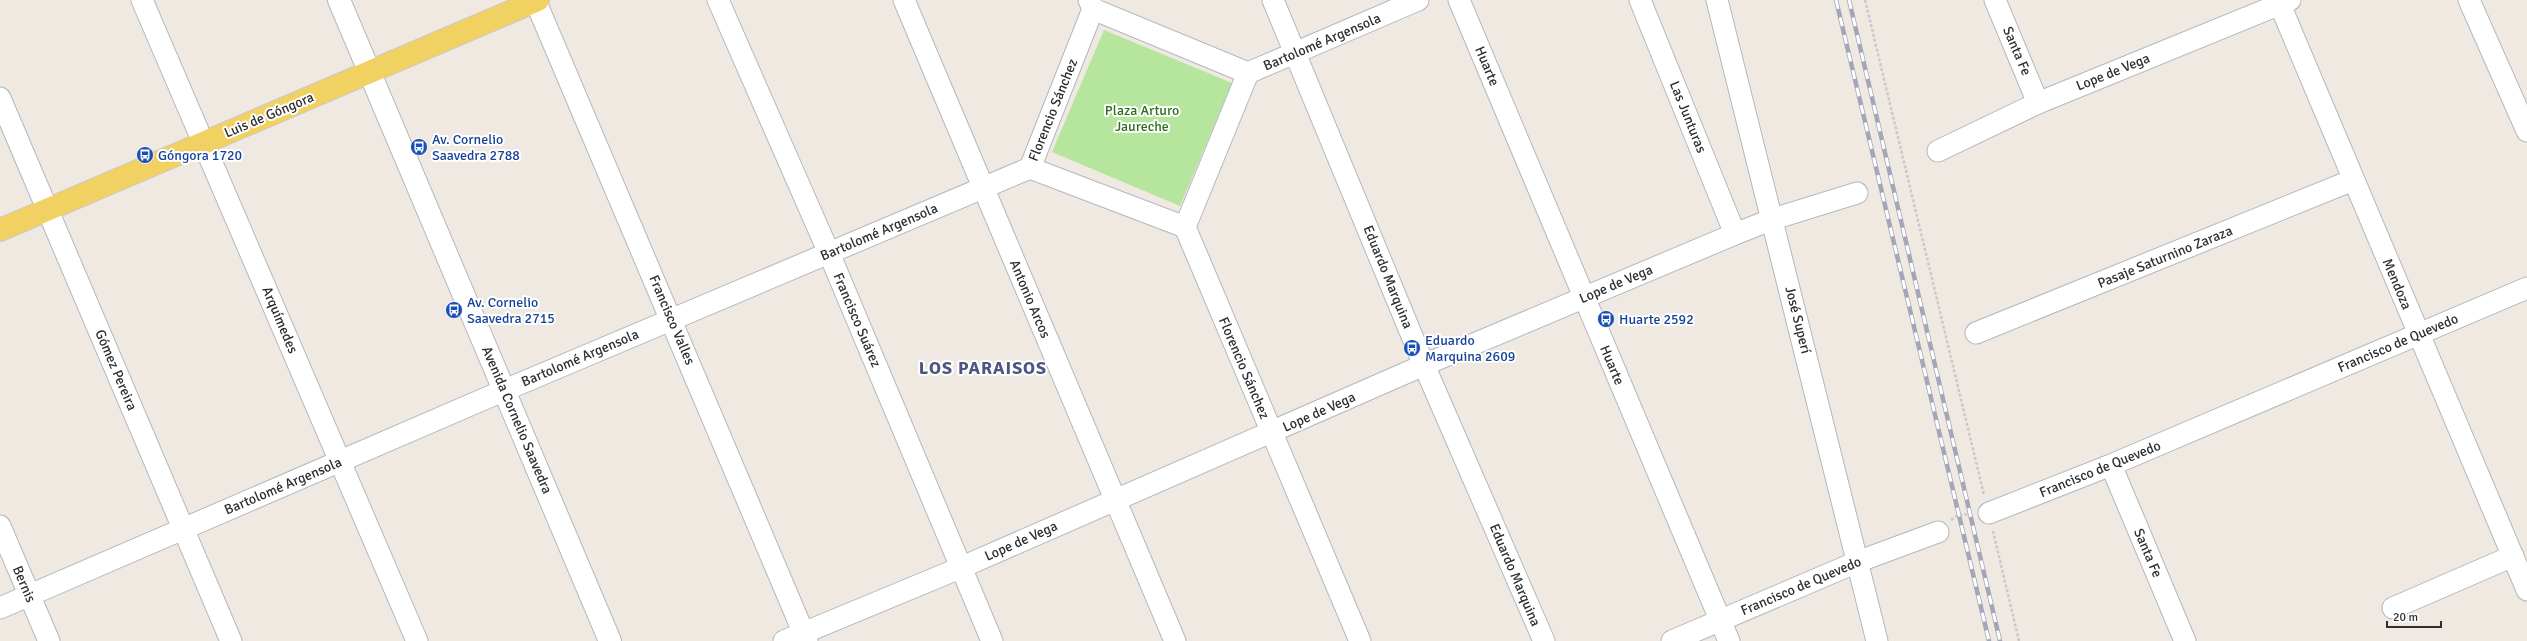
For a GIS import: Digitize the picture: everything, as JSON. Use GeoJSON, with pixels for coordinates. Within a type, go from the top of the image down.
{"type":"FeatureCollection","features":[{"type":"Feature","properties":{"kind":"main road","name":"Avenida Cornelio Saavedra"},"geometry":{"type":"LineString","coordinates":[[340,0],[610,641]]}},
{"type":"Feature","properties":{"kind":"main road","name":"Luis de Góngora"},"geometry":{"type":"LineString","coordinates":[[0,230],[536,0]]}},
{"type":"Feature","properties":{"kind":"street","name":"Arquímedes"},"geometry":{"type":"LineString","coordinates":[[142,0],[417,641]]}},
{"type":"Feature","properties":{"kind":"street","name":"Francisco Valles"},"geometry":{"type":"LineString","coordinates":[[536,0],[805,637]]}},
{"type":"Feature","properties":{"kind":"street","name":"Francisco Suárez"},"geometry":{"type":"LineString","coordinates":[[718,0],[829,253],[960,568],[992,641]]}},
{"type":"Feature","properties":{"kind":"street","name":"Antonio Arcos"},"geometry":{"type":"LineString","coordinates":[[904,0],[1176,641]]}},
{"type":"Feature","properties":{"kind":"street","name":"Eduardo Marquina"},"geometry":{"type":"LineString","coordinates":[[1273,0],[1297,54],[1424,365],[1544,641]]}},
{"type":"Feature","properties":{"kind":"street","name":"Bartolomé Argensola"},"geometry":{"type":"LineString","coordinates":[[1248,73],[1297,54],[1418,0]]}},
{"type":"Feature","properties":{"kind":"street","name":"Huarte"},"geometry":{"type":"LineString","coordinates":[[1459,0],[1729,641]]}},
{"type":"Feature","properties":{"kind":"street","name":"Las Junturas"},"geometry":{"type":"LineString","coordinates":[[1640,0],[1735,234]]}},
{"type":"Feature","properties":{"kind":"street","name":"José Superí"},"geometry":{"type":"LineString","coordinates":[[1717,0],[1773,219],[1877,641]]}},
{"type":"Feature","properties":{"kind":"street","name":"Santa Fe"},"geometry":{"type":"LineString","coordinates":[[1995,0],[2038,103]]}},
{"type":"Feature","properties":{"kind":"street"},"geometry":{"type":"LineString","coordinates":[[2469,0],[2527,131]]}},
{"type":"Feature","properties":{"kind":"street","name":"Lope de Vega"},"geometry":{"type":"LineString","coordinates":[[1938,151],[2038,103],[2282,1]]}},
{"type":"Feature","properties":{"kind":"street","name":"Mendoza"},"geometry":{"type":"LineString","coordinates":[[2282,1],[2353,180],[2527,590]]}},
{"type":"Feature","properties":{"kind":"street","name":"Florencio Sánchez"},"geometry":{"type":"LineString","coordinates":[[1248,73],[1091,5],[1030,168],[1185,227],[1360,641]]}},
{"type":"Feature","properties":{"kind":"street"},"geometry":{"type":"LineString","coordinates":[[1185,227],[1248,73]]}},
{"type":"Feature","properties":{"kind":"street","name":"Gómez Pereira"},"geometry":{"type":"LineString","coordinates":[[0,98],[231,641]]}},
{"type":"Feature","properties":{"kind":"street","name":"Bartolomé Argensola"},"geometry":{"type":"LineString","coordinates":[[0,608],[504,390],[1030,168]]}},
{"type":"Feature","properties":{"kind":"street","name":"Pasaje Saturnino Zaraza"},"geometry":{"type":"LineString","coordinates":[[1976,333],[2353,180]]}},
{"type":"Feature","properties":{"kind":"street","name":"Lope de Vega"},"geometry":{"type":"LineString","coordinates":[[784,641],[805,637],[1115,499],[1272,433],[1424,365],[1735,234],[1773,219],[1857,193]]}},
{"type":"Feature","properties":{"kind":"street","name":"Francisco de Quevedo"},"geometry":{"type":"LineString","coordinates":[[1989,513],[2111,464],[2527,288]]}},
{"type":"Feature","properties":{"kind":"street","name":"Santa Fe"},"geometry":{"type":"LineString","coordinates":[[2111,464],[2185,641]]}},
{"type":"Feature","properties":{"kind":"street","name":"Bernis"},"geometry":{"type":"LineString","coordinates":[[0,526],[49,641]]}},
{"type":"Feature","properties":{"kind":"street","name":"Francisco de Quevedo"},"geometry":{"type":"LineString","coordinates":[[1672,641],[1857,562],[1938,532]]}},
{"type":"Feature","properties":{"kind":"street"},"geometry":{"type":"LineString","coordinates":[[2393,608],[2513,556]]}},
{"type":"Feature","properties":{"kind":"path"},"geometry":{"type":"LineString","coordinates":[[1865,0],[2019,641]]}},
{"type":"Feature","properties":{"kind":"path"},"geometry":{"type":"LineString","coordinates":[[1938,532],[1958,515],[1989,513]]}},
{"type":"Feature","properties":{"kind":"green space","name":"Plaza Arturo Jaureche"},"geometry":{"type":"Polygon","coordinates":[[[1104,30],[1232,83],[1180,206],[1052,152],[1104,30]]]}},
{"type":"Feature","properties":{"kind":"railway"},"geometry":{"type":"LineString","coordinates":[[1836,0],[1989,641]]}},
{"type":"Feature","properties":{"kind":"railway"},"geometry":{"type":"LineString","coordinates":[[1849,0],[2000,641]]}},
{"type":"Feature","properties":{"kind":"place","name":"Av. Cornelio Saavedra 2788"},"geometry":{"type":"Point","coordinates":[419,147]}},
{"type":"Feature","properties":{"kind":"place","name":"Góngora 1720"},"geometry":{"type":"Point","coordinates":[145,155]}},
{"type":"Feature","properties":{"kind":"place","name":"Av. Cornelio Saavedra 2715"},"geometry":{"type":"Point","coordinates":[454,310]}},
{"type":"Feature","properties":{"kind":"place","name":"Huarte 2592"},"geometry":{"type":"Point","coordinates":[1606,319]}},
{"type":"Feature","properties":{"kind":"place","name":"Eduardo Marquina 2609"},"geometry":{"type":"Point","coordinates":[1412,348]}},
{"type":"Feature","properties":{"kind":"district","name":"LOS PARAISOS"},"geometry":{"type":"Point","coordinates":[983,368]}}]}
